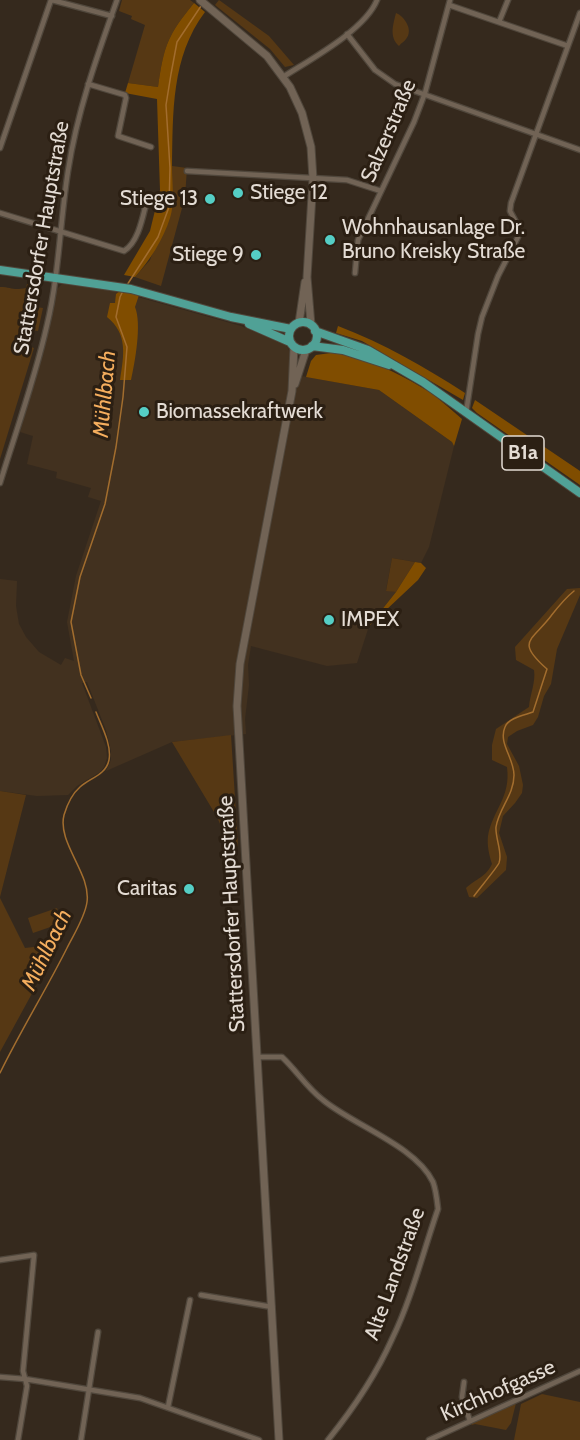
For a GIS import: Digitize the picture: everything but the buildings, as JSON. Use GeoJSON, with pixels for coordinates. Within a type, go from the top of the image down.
{"type":"FeatureCollection","features":[{"type":"Feature","properties":{"kind":"main road"},"geometry":{"type":"LineString","coordinates":[[200,0],[267,56],[296,98],[307,129],[311,147],[313,179],[307,277],[316,339],[309,348]]}},
{"type":"Feature","properties":{"kind":"main road","name":"B1a"},"geometry":{"type":"LineString","coordinates":[[0,270],[118,287],[231,317],[291,329]]}},
{"type":"Feature","properties":{"kind":"main road"},"geometry":{"type":"LineString","coordinates":[[292,345],[289,335],[291,329],[299,323],[302,294],[307,277]]}},
{"type":"Feature","properties":{"kind":"main road","name":"B1a"},"geometry":{"type":"LineString","coordinates":[[231,317],[292,345],[343,350],[381,360]]}},
{"type":"Feature","properties":{"kind":"main road","name":"B1a"},"geometry":{"type":"LineString","coordinates":[[299,323],[335,339],[358,346],[423,382],[580,494]]}},
{"type":"Feature","properties":{"kind":"main road","name":"Stattersdorfer Hauptstraße"},"geometry":{"type":"LineString","coordinates":[[292,345],[292,392]]}},
{"type":"Feature","properties":{"kind":"main road","name":"Stattersdorfer Hauptstraße"},"geometry":{"type":"LineString","coordinates":[[279,1440],[237,706],[240,664],[292,392],[309,348]]}},
{"type":"Feature","properties":{"kind":"street"},"geometry":{"type":"LineString","coordinates":[[0,147],[52,0],[112,16]]}},
{"type":"Feature","properties":{"kind":"street","name":"Stattersdorfer Hauptstraße"},"geometry":{"type":"LineString","coordinates":[[0,483],[48,324],[68,169],[88,84],[117,0]]}},
{"type":"Feature","properties":{"kind":"street"},"geometry":{"type":"LineString","coordinates":[[283,77],[348,34],[369,16],[377,0]]}},
{"type":"Feature","properties":{"kind":"street"},"geometry":{"type":"LineString","coordinates":[[499,22],[508,0]]}},
{"type":"Feature","properties":{"kind":"street"},"geometry":{"type":"LineString","coordinates":[[449,2],[568,46]]}},
{"type":"Feature","properties":{"kind":"street","name":"Salzerstraße"},"geometry":{"type":"LineString","coordinates":[[355,273],[358,240],[425,93],[449,2]]}},
{"type":"Feature","properties":{"kind":"street"},"geometry":{"type":"LineString","coordinates":[[466,413],[478,334],[498,276],[518,237],[517,224],[510,211],[511,203],[580,13]]}},
{"type":"Feature","properties":{"kind":"street"},"geometry":{"type":"LineString","coordinates":[[348,34],[375,70],[395,84],[580,150]]}},
{"type":"Feature","properties":{"kind":"street"},"geometry":{"type":"LineString","coordinates":[[88,84],[125,95],[118,136],[151,147]]}},
{"type":"Feature","properties":{"kind":"street"},"geometry":{"type":"LineString","coordinates":[[187,171],[347,180],[381,191]]}},
{"type":"Feature","properties":{"kind":"street"},"geometry":{"type":"LineString","coordinates":[[0,213],[124,251],[134,240],[147,200]]}},
{"type":"Feature","properties":{"kind":"street","name":"Alte Landstraße"},"geometry":{"type":"LineString","coordinates":[[257,1057],[282,1057],[308,1087],[324,1101],[395,1145],[427,1173],[437,1198],[438,1209],[392,1340],[357,1402],[328,1440]]}},
{"type":"Feature","properties":{"kind":"street"},"geometry":{"type":"LineString","coordinates":[[0,1260],[34,1255],[23,1371],[27,1386],[18,1440]]}},
{"type":"Feature","properties":{"kind":"street"},"geometry":{"type":"LineString","coordinates":[[201,1295],[273,1307]]}},
{"type":"Feature","properties":{"kind":"street"},"geometry":{"type":"LineString","coordinates":[[168,1407],[190,1300]]}},
{"type":"Feature","properties":{"kind":"street"},"geometry":{"type":"LineString","coordinates":[[81,1440],[98,1332]]}},
{"type":"Feature","properties":{"kind":"street","name":"Kirchhofgasse"},"geometry":{"type":"LineString","coordinates":[[429,1440],[580,1371]]}},
{"type":"Feature","properties":{"kind":"street"},"geometry":{"type":"LineString","coordinates":[[0,1377],[140,1398],[259,1440]]}},
{"type":"Feature","properties":{"kind":"street"},"geometry":{"type":"LineString","coordinates":[[464,1382],[461,1392],[462,1401],[470,1421]]}},
{"type":"Feature","properties":{"kind":"shaded area"},"geometry":{"type":"Polygon","coordinates":[[[122,0],[190,0],[194,3],[168,42],[158,87],[128,83],[145,25],[119,11],[122,0]]]}},
{"type":"Feature","properties":{"kind":"shaded area"},"geometry":{"type":"Polygon","coordinates":[[[219,0],[269,36],[294,65],[285,67],[270,49],[215,5],[219,0]]]}},
{"type":"Feature","properties":{"kind":"shaded area"},"geometry":{"type":"Polygon","coordinates":[[[194,3],[205,12],[186,48],[176,86],[172,212],[164,234],[146,264],[135,277],[124,275],[150,231],[160,190],[157,99],[125,93],[128,83],[158,87],[168,42],[194,3]]]}},
{"type":"Feature","properties":{"kind":"shaded area"},"geometry":{"type":"Polygon","coordinates":[[[396,13],[405,20],[409,32],[399,46],[393,35],[396,13]]]}},
{"type":"Feature","properties":{"kind":"shaded area"},"geometry":{"type":"Polygon","coordinates":[[[172,166],[187,168],[185,197],[161,286],[135,277],[150,260],[172,203],[172,166]]]}},
{"type":"Feature","properties":{"kind":"shaded area"},"geometry":{"type":"Polygon","coordinates":[[[27,284],[38,285],[36,307],[43,308],[38,331],[32,330],[28,346],[34,348],[0,459],[0,287],[21,289],[26,288],[27,284]]]}},
{"type":"Feature","properties":{"kind":"shaded area"},"geometry":{"type":"Polygon","coordinates":[[[62,284],[120,292],[241,326],[286,345],[292,356],[290,374],[379,390],[452,442],[454,446],[429,547],[421,563],[392,558],[386,590],[396,592],[369,626],[357,663],[327,666],[251,646],[248,665],[246,734],[172,742],[106,771],[111,760],[111,751],[106,730],[87,682],[82,683],[106,747],[107,758],[104,767],[68,795],[37,796],[0,791],[0,579],[17,581],[16,606],[19,624],[26,637],[39,652],[61,665],[65,658],[74,661],[67,622],[76,576],[101,501],[88,497],[91,488],[56,478],[57,472],[27,464],[33,436],[20,432],[44,350],[56,290],[62,284]]]}},
{"type":"Feature","properties":{"kind":"shaded area"},"geometry":{"type":"Polygon","coordinates":[[[120,291],[139,295],[135,307],[138,333],[131,380],[120,380],[123,346],[118,330],[107,317],[110,303],[115,303],[116,294],[120,291]]]}},
{"type":"Feature","properties":{"kind":"shaded area"},"geometry":{"type":"Polygon","coordinates":[[[338,326],[388,348],[434,374],[465,393],[463,400],[362,341],[336,333],[338,326]]]}},
{"type":"Feature","properties":{"kind":"shaded area"},"geometry":{"type":"Polygon","coordinates":[[[338,352],[391,371],[427,390],[442,402],[462,419],[454,446],[452,442],[379,390],[306,377],[311,361],[316,355],[338,352]]]}},
{"type":"Feature","properties":{"kind":"shaded area"},"geometry":{"type":"Polygon","coordinates":[[[475,400],[580,471],[580,485],[477,413],[472,408],[475,400]]]}},
{"type":"Feature","properties":{"kind":"shaded area"},"geometry":{"type":"Polygon","coordinates":[[[392,558],[415,562],[396,592],[386,591],[392,558]]]}},
{"type":"Feature","properties":{"kind":"shaded area"},"geometry":{"type":"Polygon","coordinates":[[[415,562],[421,563],[426,568],[418,580],[369,626],[396,592],[415,562]]]}},
{"type":"Feature","properties":{"kind":"shaded area"},"geometry":{"type":"Polygon","coordinates":[[[580,588],[580,595],[557,649],[551,684],[544,696],[538,717],[533,725],[508,737],[507,744],[519,766],[523,785],[522,793],[503,816],[499,833],[507,857],[506,870],[477,898],[469,897],[466,888],[484,875],[492,864],[488,850],[488,836],[508,778],[507,767],[492,760],[492,745],[496,729],[529,707],[534,684],[534,670],[516,660],[515,647],[567,589],[580,588]]]}},
{"type":"Feature","properties":{"kind":"shaded area"},"geometry":{"type":"Polygon","coordinates":[[[231,735],[238,846],[232,851],[217,817],[172,742],[231,735]]]}},
{"type":"Feature","properties":{"kind":"shaded area"},"geometry":{"type":"Polygon","coordinates":[[[0,791],[26,795],[0,897],[0,791]]]}},
{"type":"Feature","properties":{"kind":"shaded area"},"geometry":{"type":"Polygon","coordinates":[[[0,898],[25,948],[59,944],[0,1052],[0,898]]]}},
{"type":"Feature","properties":{"kind":"shaded area"},"geometry":{"type":"Polygon","coordinates":[[[57,908],[62,923],[33,933],[28,918],[57,908]]]}},
{"type":"Feature","properties":{"kind":"shaded area"},"geometry":{"type":"Polygon","coordinates":[[[542,1394],[580,1402],[580,1440],[514,1440],[521,1404],[542,1394]]]}},
{"type":"Feature","properties":{"kind":"shaded area"},"geometry":{"type":"Polygon","coordinates":[[[516,1403],[511,1423],[506,1430],[471,1423],[516,1403]]]}},
{"type":"Feature","properties":{"kind":"waterway","name":"Mühlbach"},"geometry":{"type":"LineString","coordinates":[[127,285],[158,237],[169,207],[170,168],[166,105],[177,42],[201,6]]}},
{"type":"Feature","properties":{"kind":"waterway","name":"Mühlbach"},"geometry":{"type":"LineString","coordinates":[[91,698],[81,675],[71,622],[80,577],[105,504],[116,447],[127,347],[116,317],[123,291]]}},
{"type":"Feature","properties":{"kind":"waterway"},"geometry":{"type":"LineString","coordinates":[[474,896],[500,859],[496,827],[512,789],[514,775],[503,733],[507,724],[513,719],[533,712],[547,669],[531,652],[530,641],[561,603],[574,591]]}},
{"type":"Feature","properties":{"kind":"waterway","name":"Mühlbach"},"geometry":{"type":"LineString","coordinates":[[0,1073],[86,908],[87,891],[84,880],[69,847],[63,826],[65,811],[70,800],[80,787],[105,769],[109,760],[108,742],[96,712]]}},
{"type":"Feature","properties":{"kind":"place","name":"Stiege 12"},"geometry":{"type":"Point","coordinates":[238,193]}},
{"type":"Feature","properties":{"kind":"place","name":"Stiege 13"},"geometry":{"type":"Point","coordinates":[210,199]}},
{"type":"Feature","properties":{"kind":"place","name":"Wohnhausanlage Dr. Bruno Kreisky Straße"},"geometry":{"type":"Point","coordinates":[330,240]}},
{"type":"Feature","properties":{"kind":"place","name":"Stiege 9"},"geometry":{"type":"Point","coordinates":[256,255]}},
{"type":"Feature","properties":{"kind":"place","name":"Biomassekraftwerk"},"geometry":{"type":"Point","coordinates":[144,412]}},
{"type":"Feature","properties":{"kind":"place","name":"IMPEX"},"geometry":{"type":"Point","coordinates":[329,620]}},
{"type":"Feature","properties":{"kind":"place","name":"Caritas"},"geometry":{"type":"Point","coordinates":[189,889]}}]}
